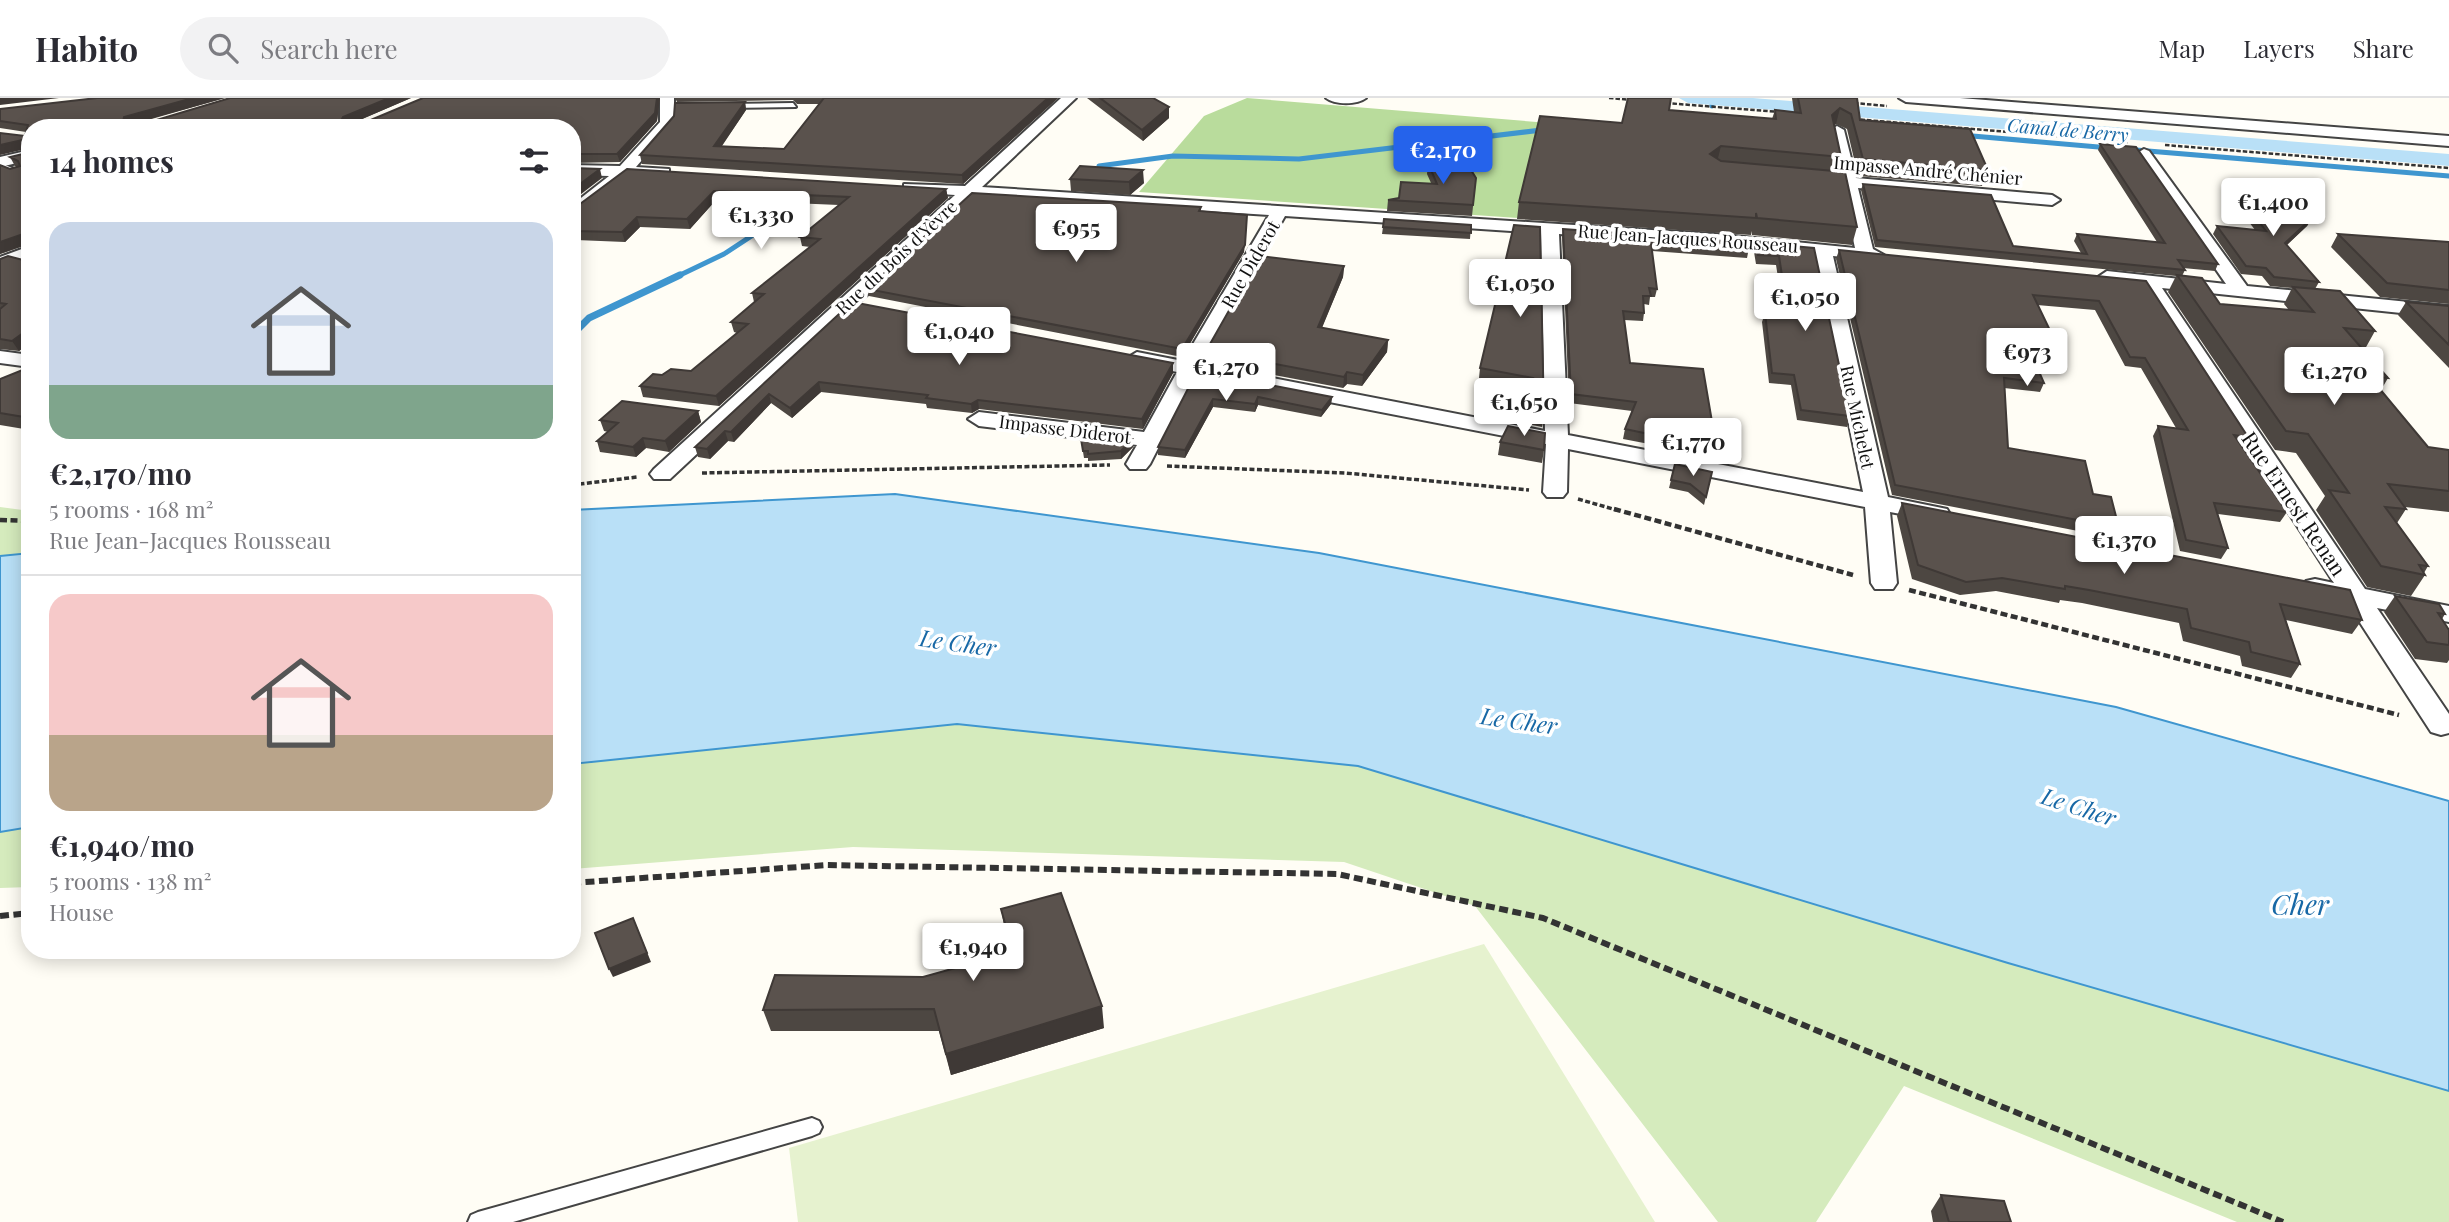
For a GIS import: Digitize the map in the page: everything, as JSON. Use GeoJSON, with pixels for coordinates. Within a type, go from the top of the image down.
{"type":"FeatureCollection","features":[{"type":"Feature","properties":{"kind":"street","name":"Rue du Bois d'Yèvre"},"geometry":{"type":"LineString","coordinates":[[662,474],[1069,98]]}},
{"type":"Feature","properties":{"kind":"street"},"geometry":{"type":"LineString","coordinates":[[1333,98],[1359,98]]}},
{"type":"Feature","properties":{"kind":"street"},"geometry":{"type":"LineString","coordinates":[[1906,98],[2449,141]]}},
{"type":"Feature","properties":{"kind":"street"},"geometry":{"type":"LineString","coordinates":[[581,207],[625,170],[667,123],[673,104]]}},
{"type":"Feature","properties":{"kind":"street"},"geometry":{"type":"LineString","coordinates":[[1842,124],[1847,182],[1866,254]]}},
{"type":"Feature","properties":{"kind":"street"},"geometry":{"type":"LineString","coordinates":[[2144,147],[2241,290]]}},
{"type":"Feature","properties":{"kind":"street"},"geometry":{"type":"LineString","coordinates":[[0,164],[21,158]]}},
{"type":"Feature","properties":{"kind":"street"},"geometry":{"type":"LineString","coordinates":[[581,170],[676,173]]}},
{"type":"Feature","properties":{"kind":"street","name":"Impasse André Chénier"},"geometry":{"type":"LineString","coordinates":[[1795,178],[2052,200]]}},
{"type":"Feature","properties":{"kind":"street","name":"Rue Jean-Jacques Rousseau"},"geometry":{"type":"LineString","coordinates":[[890,186],[1550,228],[1892,256]]}},
{"type":"Feature","properties":{"kind":"street","name":"Rue Diderot"},"geometry":{"type":"LineString","coordinates":[[1138,464],[1189,368],[1280,211]]}},
{"type":"Feature","properties":{"kind":"street"},"geometry":{"type":"LineString","coordinates":[[1550,228],[1557,439],[1555,492]]}},
{"type":"Feature","properties":{"kind":"street","name":"Rue Michelet"},"geometry":{"type":"LineString","coordinates":[[1822,249],[1877,502],[1884,583]]}},
{"type":"Feature","properties":{"kind":"street"},"geometry":{"type":"LineString","coordinates":[[2094,276],[2449,312]]}},
{"type":"Feature","properties":{"kind":"street","name":"Rue Ernest Renan"},"geometry":{"type":"LineString","coordinates":[[2148,281],[2441,726]]}},
{"type":"Feature","properties":{"kind":"street"},"geometry":{"type":"LineString","coordinates":[[849,302],[876,307]]}},
{"type":"Feature","properties":{"kind":"street"},"geometry":{"type":"LineString","coordinates":[[1120,354],[1957,518]]}},
{"type":"Feature","properties":{"kind":"street"},"geometry":{"type":"LineString","coordinates":[[0,357],[21,360]]}},
{"type":"Feature","properties":{"kind":"street"},"geometry":{"type":"LineString","coordinates":[[698,413],[724,416]]}},
{"type":"Feature","properties":{"kind":"street","name":"Impasse Diderot"},"geometry":{"type":"LineString","coordinates":[[979,419],[1151,440]]}},
{"type":"Feature","properties":{"kind":"street"},"geometry":{"type":"LineString","coordinates":[[2293,583],[2449,614]]}},
{"type":"Feature","properties":{"kind":"lane"},"geometry":{"type":"LineString","coordinates":[[710,106],[793,106]]}},
{"type":"Feature","properties":{"kind":"lane"},"geometry":{"type":"LineString","coordinates":[[0,164],[19,174]]}},
{"type":"Feature","properties":{"kind":"lane"},"geometry":{"type":"LineString","coordinates":[[478,1222],[812,1127]]}},
{"type":"Feature","properties":{"kind":"path"},"geometry":{"type":"LineString","coordinates":[[1609,98],[1640,101]]}},
{"type":"Feature","properties":{"kind":"path"},"geometry":{"type":"LineString","coordinates":[[1654,102],[1791,113]]}},
{"type":"Feature","properties":{"kind":"path"},"geometry":{"type":"LineString","coordinates":[[1842,124],[2449,168]]}},
{"type":"Feature","properties":{"kind":"path"},"geometry":{"type":"LineString","coordinates":[[581,484],[662,474],[1138,464],[1345,473],[1555,492],[1884,583],[2441,726]]}},
{"type":"Feature","properties":{"kind":"path"},"geometry":{"type":"LineString","coordinates":[[0,520],[21,521]]}},
{"type":"Feature","properties":{"kind":"path"},"geometry":{"type":"LineString","coordinates":[[581,882],[827,865],[1337,874],[1543,918],[2283,1222]]}},
{"type":"Feature","properties":{"kind":"path"},"geometry":{"type":"LineString","coordinates":[[0,916],[21,914]]}},
{"type":"Feature","properties":{"kind":"green space"},"geometry":{"type":"Polygon","coordinates":[[[1247,98],[1549,123],[1518,218],[1139,192],[1204,116],[1247,98]]]}},
{"type":"Feature","properties":{"kind":"green space"},"geometry":{"type":"Polygon","coordinates":[[[0,507],[21,510],[21,554],[0,556],[0,507]]]}},
{"type":"Feature","properties":{"kind":"green space"},"geometry":{"type":"Polygon","coordinates":[[[957,723],[1358,766],[2008,963],[2449,1091],[2449,1222],[2237,1222],[1904,1086],[1816,1222],[1718,1222],[1475,906],[1344,862],[853,847],[581,868],[581,763],[957,723]]]}},
{"type":"Feature","properties":{"kind":"green space"},"geometry":{"type":"Polygon","coordinates":[[[21,828],[21,887],[0,888],[0,832],[21,828]]]}},
{"type":"Feature","properties":{"kind":"green space"},"geometry":{"type":"Polygon","coordinates":[[[1484,944],[1655,1222],[798,1222],[789,1148],[1484,944]]]}},
{"type":"Feature","properties":{"kind":"water","name":"Cher"},"geometry":{"type":"Polygon","coordinates":[[[895,494],[1319,553],[2116,707],[2449,801],[2449,1091],[2008,963],[1358,766],[957,724],[581,763],[581,510],[895,494]]]}},
{"type":"Feature","properties":{"kind":"water"},"geometry":{"type":"Polygon","coordinates":[[[21,554],[21,828],[0,832],[0,556],[21,554]]]}},
{"type":"Feature","properties":{"kind":"building"},"geometry":{"type":"Polygon","coordinates":[[[97,98],[193,98],[124,119],[21,119],[21,124],[0,121],[0,109],[97,98]]]}},
{"type":"Feature","properties":{"kind":"building"},"geometry":{"type":"Polygon","coordinates":[[[230,98],[389,98],[343,117],[160,119],[230,98]]]}},
{"type":"Feature","properties":{"kind":"building"},"geometry":{"type":"Polygon","coordinates":[[[423,98],[657,98],[655,113],[617,154],[581,154],[581,119],[373,119],[423,98]]]}},
{"type":"Feature","properties":{"kind":"building"},"geometry":{"type":"Polygon","coordinates":[[[824,98],[1048,98],[962,175],[640,155],[674,116],[675,103],[745,102],[714,146],[784,149],[824,98]]]}},
{"type":"Feature","properties":{"kind":"building"},"geometry":{"type":"Polygon","coordinates":[[[1100,98],[1153,98],[1169,107],[1142,130],[1100,98]]]}},
{"type":"Feature","properties":{"kind":"building"},"geometry":{"type":"Polygon","coordinates":[[[1628,98],[1671,98],[1669,110],[1776,119],[1775,110],[1801,113],[1798,98],[1857,98],[1860,120],[1970,129],[1988,170],[1863,159],[1851,114],[1840,108],[1832,115],[1841,157],[1721,146],[1710,154],[1721,161],[1845,172],[1857,227],[1757,218],[1756,213],[1756,218],[1519,202],[1540,116],[1622,123],[1628,98]]]}},
{"type":"Feature","properties":{"kind":"building"},"geometry":{"type":"Polygon","coordinates":[[[0,133],[21,136],[21,140],[0,145],[0,133]]]}},
{"type":"Feature","properties":{"kind":"building"},"geometry":{"type":"Polygon","coordinates":[[[2100,144],[2136,147],[2218,264],[2178,260],[2185,270],[1877,240],[1863,184],[1991,195],[2013,246],[2087,254],[2077,234],[2165,243],[2100,144]]]}},
{"type":"Feature","properties":{"kind":"building"},"geometry":{"type":"Polygon","coordinates":[[[21,154],[21,235],[0,242],[0,165],[10,169],[20,166],[18,161],[10,157],[21,154]]]}},
{"type":"Feature","properties":{"kind":"building"},"geometry":{"type":"Polygon","coordinates":[[[1466,162],[1476,178],[1473,205],[1388,200],[1399,198],[1401,182],[1437,184],[1428,163],[1466,162]]]}},
{"type":"Feature","properties":{"kind":"building"},"geometry":{"type":"Polygon","coordinates":[[[1080,166],[1143,170],[1129,182],[1070,179],[1080,166]]]}},
{"type":"Feature","properties":{"kind":"building"},"geometry":{"type":"Polygon","coordinates":[[[581,168],[600,169],[581,183],[581,168]]]}},
{"type":"Feature","properties":{"kind":"building"},"geometry":{"type":"Polygon","coordinates":[[[627,169],[946,189],[716,396],[640,386],[653,374],[662,375],[671,369],[691,371],[748,324],[731,322],[764,294],[752,293],[820,239],[800,237],[849,197],[714,191],[687,219],[637,217],[622,232],[581,231],[581,203],[627,169]]]}},
{"type":"Feature","properties":{"kind":"building"},"geometry":{"type":"Polygon","coordinates":[[[2251,192],[2291,196],[2312,218],[2285,243],[2319,282],[2274,277],[2266,268],[2246,266],[2217,226],[2266,231],[2253,214],[2272,216],[2251,192]]]}},
{"type":"Feature","properties":{"kind":"building"},"geometry":{"type":"Polygon","coordinates":[[[972,193],[1201,207],[1199,211],[1247,215],[1245,245],[1182,349],[867,289],[972,193]]]}},
{"type":"Feature","properties":{"kind":"building"},"geometry":{"type":"Polygon","coordinates":[[[1384,219],[1471,225],[1471,233],[1383,227],[1384,219]]]}},
{"type":"Feature","properties":{"kind":"building"},"geometry":{"type":"Polygon","coordinates":[[[1514,225],[1540,227],[1544,417],[1516,411],[1533,378],[1480,368],[1514,225]]]}},
{"type":"Feature","properties":{"kind":"building"},"geometry":{"type":"Polygon","coordinates":[[[1563,229],[1750,243],[1749,250],[1651,243],[1657,289],[1649,288],[1651,296],[1643,296],[1644,313],[1623,311],[1630,363],[1703,369],[1717,451],[1625,429],[1636,402],[1571,394],[1563,229]]]}},
{"type":"Feature","properties":{"kind":"building"},"geometry":{"type":"Polygon","coordinates":[[[2338,234],[2449,242],[2449,290],[2387,283],[2338,234]]]}},
{"type":"Feature","properties":{"kind":"building"},"geometry":{"type":"Polygon","coordinates":[[[1757,243],[1814,248],[1850,416],[1801,410],[1794,375],[1772,373],[1765,313],[1788,315],[1779,256],[1758,255],[1757,243]]]}},
{"type":"Feature","properties":{"kind":"building"},"geometry":{"type":"Polygon","coordinates":[[[1839,250],[2146,281],[2248,437],[2234,435],[2287,512],[2214,503],[2228,548],[2186,540],[2158,426],[2188,430],[2145,358],[2130,357],[2099,301],[2033,295],[2058,347],[2027,344],[2044,383],[2004,378],[2008,448],[2085,461],[2093,494],[2111,497],[2119,528],[1895,485],[1839,250]]]}},
{"type":"Feature","properties":{"kind":"building"},"geometry":{"type":"Polygon","coordinates":[[[8,256],[21,259],[21,334],[12,341],[0,339],[0,309],[6,304],[0,303],[0,259],[8,256]]]}},
{"type":"Feature","properties":{"kind":"building"},"geometry":{"type":"Polygon","coordinates":[[[1260,256],[1344,266],[1318,327],[1388,340],[1363,375],[1347,372],[1344,377],[1206,351],[1260,256]]]}},
{"type":"Feature","properties":{"kind":"building"},"geometry":{"type":"Polygon","coordinates":[[[2177,275],[2202,278],[2220,304],[2314,312],[2293,287],[2340,291],[2375,331],[2344,328],[2388,378],[2369,376],[2428,447],[2449,450],[2449,491],[2388,484],[2406,509],[2385,507],[2428,566],[2419,565],[2425,575],[2381,566],[2329,490],[2349,493],[2308,434],[2286,431],[2177,275]]]}},
{"type":"Feature","properties":{"kind":"building"},"geometry":{"type":"Polygon","coordinates":[[[852,302],[1173,363],[1142,419],[978,400],[971,404],[926,398],[928,395],[819,382],[790,408],[769,394],[731,432],[725,431],[707,449],[695,447],[852,302]]]}},
{"type":"Feature","properties":{"kind":"building"},"geometry":{"type":"Polygon","coordinates":[[[2406,302],[2449,306],[2449,345],[2406,302]]]}},
{"type":"Feature","properties":{"kind":"building"},"geometry":{"type":"Polygon","coordinates":[[[21,371],[21,416],[0,413],[0,379],[21,371]]]}},
{"type":"Feature","properties":{"kind":"building"},"geometry":{"type":"Polygon","coordinates":[[[1197,371],[1332,397],[1322,410],[1258,397],[1255,404],[1213,399],[1185,450],[1158,447],[1197,371]]]}},
{"type":"Feature","properties":{"kind":"building"},"geometry":{"type":"Polygon","coordinates":[[[622,401],[698,411],[665,441],[643,438],[633,447],[597,441],[618,423],[600,420],[622,401]]]}},
{"type":"Feature","properties":{"kind":"building"},"geometry":{"type":"Polygon","coordinates":[[[1508,426],[1545,433],[1544,450],[1500,442],[1508,426]]]}},
{"type":"Feature","properties":{"kind":"building"},"geometry":{"type":"Polygon","coordinates":[[[1080,433],[1132,439],[1121,451],[1088,454],[1088,451],[1083,451],[1080,433]]]}},
{"type":"Feature","properties":{"kind":"building"},"geometry":{"type":"Polygon","coordinates":[[[1675,464],[1712,472],[1706,497],[1690,484],[1671,480],[1675,464]]]}},
{"type":"Feature","properties":{"kind":"building"},"geometry":{"type":"Polygon","coordinates":[[[1902,503],[2350,590],[2362,620],[2280,604],[2300,664],[2251,652],[2249,642],[2191,628],[2187,609],[2089,590],[2065,586],[2065,589],[2002,578],[1966,582],[1918,565],[1902,503]]]}},
{"type":"Feature","properties":{"kind":"building"},"geometry":{"type":"Polygon","coordinates":[[[2395,596],[2439,604],[2445,614],[2438,613],[2449,630],[2449,645],[2427,642],[2395,596]]]}},
{"type":"Feature","properties":{"kind":"building"},"geometry":{"type":"Polygon","coordinates":[[[1061,893],[1102,1006],[946,1054],[934,1009],[763,1010],[775,975],[923,977],[1013,952],[1001,909],[1061,893]]]}},
{"type":"Feature","properties":{"kind":"building"},"geometry":{"type":"Polygon","coordinates":[[[633,918],[647,953],[609,969],[595,933],[633,918]]]}},
{"type":"Feature","properties":{"kind":"building"},"geometry":{"type":"Polygon","coordinates":[[[1941,1195],[2004,1201],[2011,1222],[1949,1222],[1941,1195]]]}},
{"type":"Feature","properties":{"kind":"waterway","name":"Canal de Berry"},"geometry":{"type":"LineString","coordinates":[[1688,98],[2449,160]]}},
{"type":"Feature","properties":{"kind":"waterway","name":"Canal de Berry"},"geometry":{"type":"LineString","coordinates":[[1712,100],[1712,106]]}},
{"type":"Feature","properties":{"kind":"waterway"},"geometry":{"type":"LineString","coordinates":[[1099,166],[1173,156],[1299,159],[1550,129]]}},
{"type":"Feature","properties":{"kind":"waterway"},"geometry":{"type":"LineString","coordinates":[[1961,135],[2110,148]]}},
{"type":"Feature","properties":{"kind":"waterway"},"geometry":{"type":"LineString","coordinates":[[2136,150],[2449,176]]}},
{"type":"Feature","properties":{"kind":"waterway"},"geometry":{"type":"LineString","coordinates":[[676,277],[724,254],[811,197]]}},
{"type":"Feature","properties":{"kind":"waterway"},"geometry":{"type":"LineString","coordinates":[[581,326],[589,318],[680,275]]}},
{"type":"Feature","properties":{"kind":"water label","name":"Le Cher"},"geometry":{"type":"Point","coordinates":[958,642]}},
{"type":"Feature","properties":{"kind":"water label","name":"Le Cher"},"geometry":{"type":"Point","coordinates":[1519,720]}},
{"type":"Feature","properties":{"kind":"water label","name":"Le Cher"},"geometry":{"type":"Point","coordinates":[2079,806]}}]}
